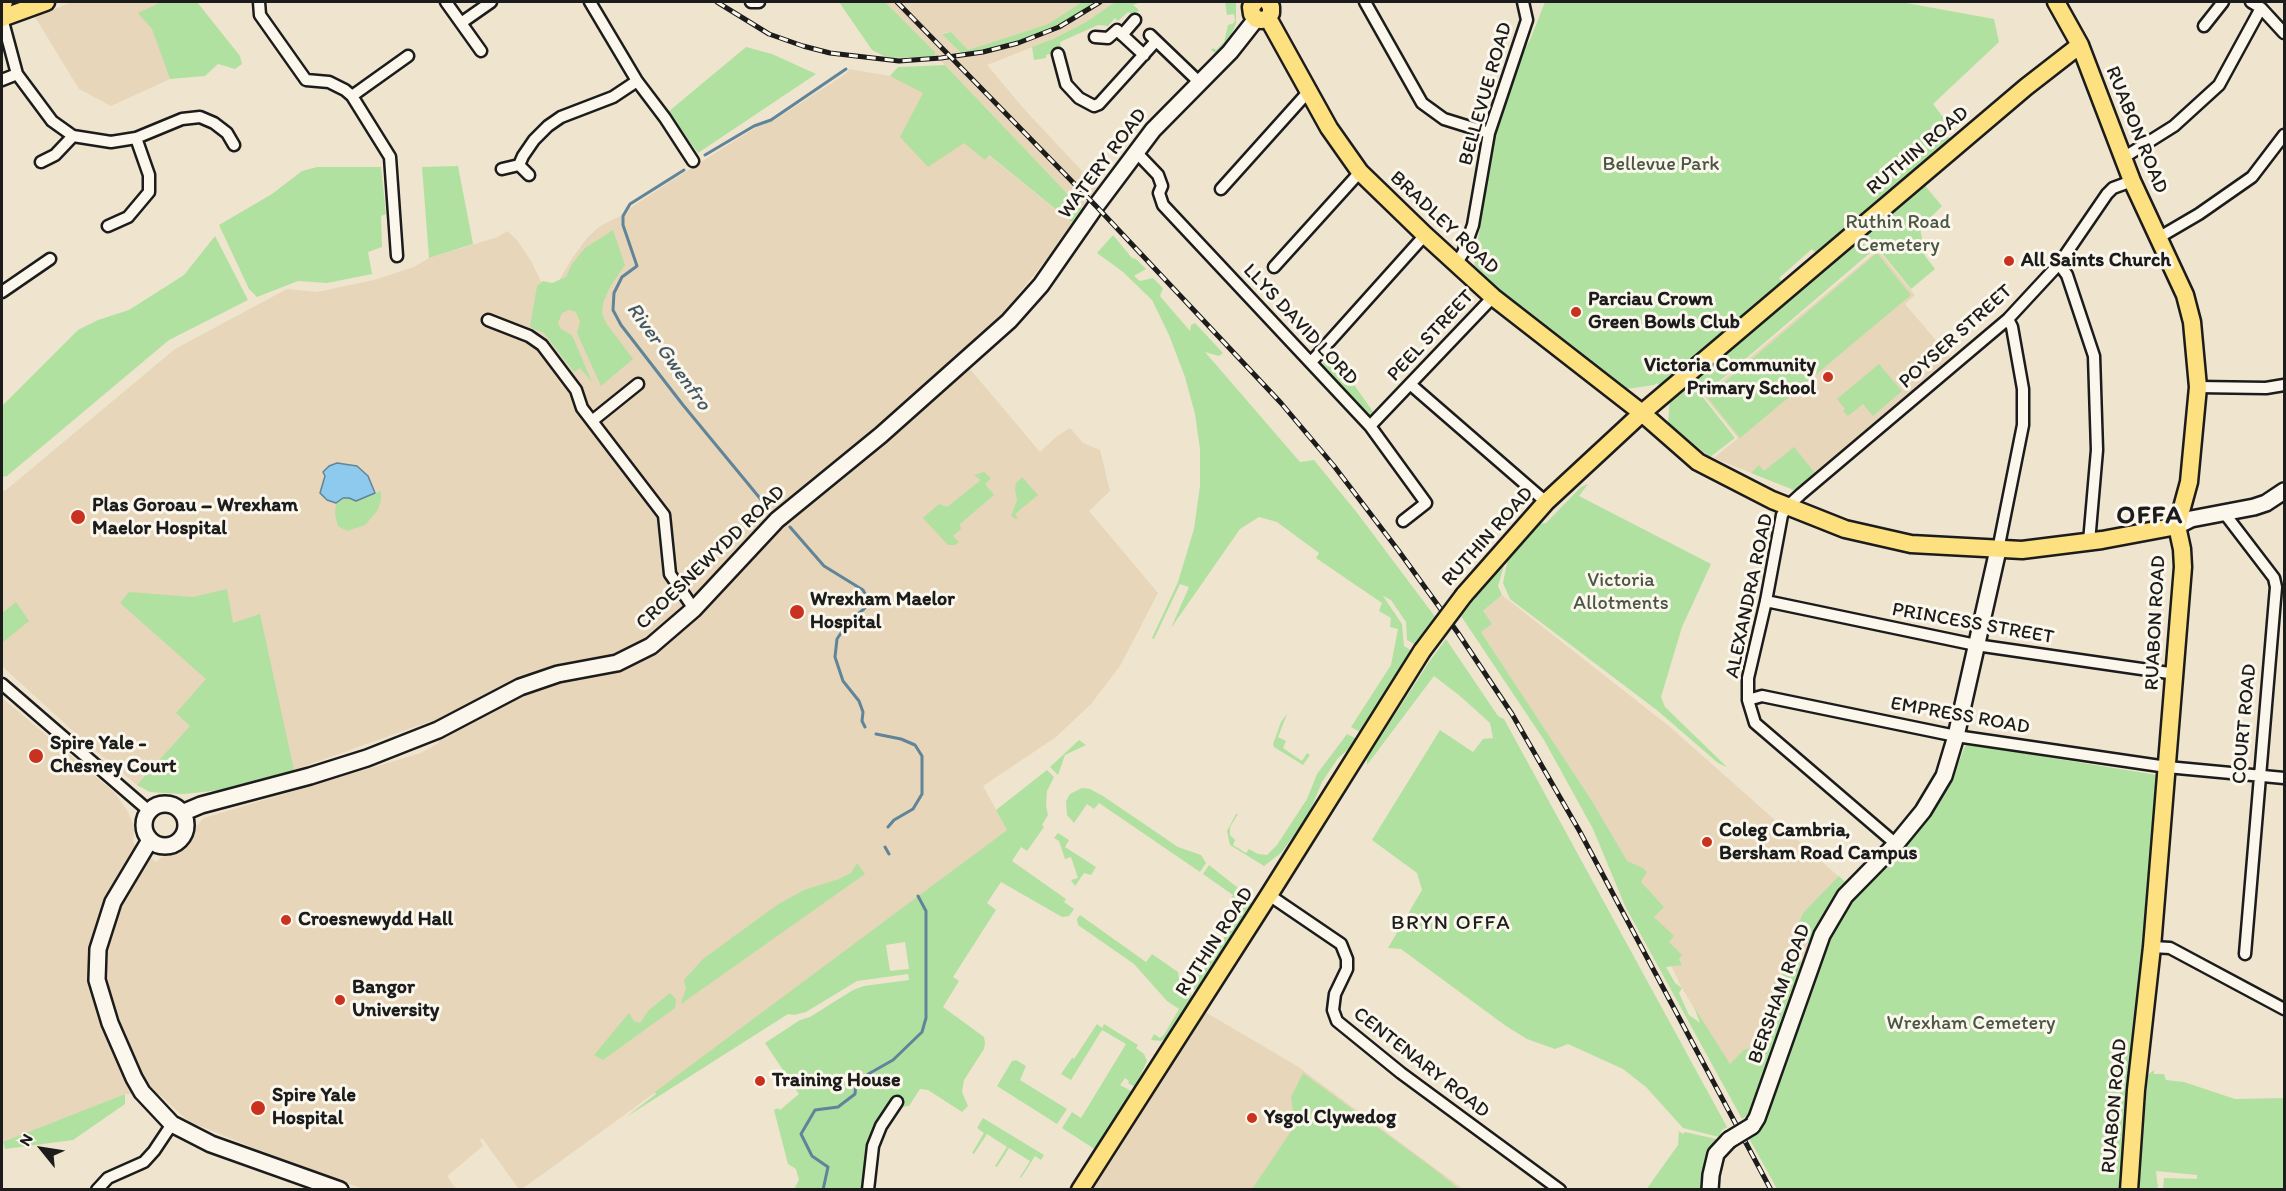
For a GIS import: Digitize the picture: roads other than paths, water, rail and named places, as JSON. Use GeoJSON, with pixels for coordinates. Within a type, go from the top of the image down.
{"type":"FeatureCollection","features":[{"type":"Feature","properties":{"kind":"main road"},"geometry":{"type":"LineString","coordinates":[[2,11],[46,2]]}},
{"type":"Feature","properties":{"kind":"main road","name":"RUABON ROAD"},"geometry":{"type":"LineString","coordinates":[[2056,2],[2080,45],[2132,181],[2185,295],[2192,322],[2198,387],[2189,482],[2176,526],[2182,549],[2183,567],[2176,674],[2152,947],[2136,1090],[2129,1190]]}},
{"type":"Feature","properties":{"kind":"main road","name":"BRADLEY ROAD"},"geometry":{"type":"LineString","coordinates":[[1266,8],[1329,128],[1360,172],[1425,236],[1493,297],[1642,413],[1698,462],[1788,506],[1845,529],[1911,544],[2022,550],[2089,542],[2176,526]]}},
{"type":"Feature","properties":{"kind":"main road","name":"RUTHIN ROAD"},"geometry":{"type":"LineString","coordinates":[[1080,1190],[1422,651],[1464,595],[1546,502],[1642,413],[2026,87],[2080,45]]}},
{"type":"Feature","properties":{"kind":"street"},"geometry":{"type":"LineString","coordinates":[[259,2],[260,15],[306,80],[329,82],[345,90],[390,157],[397,256]]}},
{"type":"Feature","properties":{"kind":"street"},"geometry":{"type":"LineString","coordinates":[[446,2],[482,51]]}},
{"type":"Feature","properties":{"kind":"street"},"geometry":{"type":"LineString","coordinates":[[461,23],[491,2]]}},
{"type":"Feature","properties":{"kind":"street"},"geometry":{"type":"LineString","coordinates":[[590,2],[637,81],[693,160]]}},
{"type":"Feature","properties":{"kind":"street"},"geometry":{"type":"LineString","coordinates":[[751,2],[759,2]]}},
{"type":"Feature","properties":{"kind":"street"},"geometry":{"type":"LineString","coordinates":[[1365,2],[1422,103],[1444,119],[1489,133]]}},
{"type":"Feature","properties":{"kind":"street","name":"BELLEVUE ROAD"},"geometry":{"type":"LineString","coordinates":[[1455,264],[1463,253],[1473,225],[1489,133],[1527,20],[1523,2]]}},
{"type":"Feature","properties":{"kind":"street"},"geometry":{"type":"LineString","coordinates":[[2204,26],[2223,2]]}},
{"type":"Feature","properties":{"kind":"street"},"geometry":{"type":"LineString","coordinates":[[2123,158],[2174,126],[2219,85],[2255,4],[2284,33]]}},
{"type":"Feature","properties":{"kind":"street","name":"WATERY ROAD"},"geometry":{"type":"LineString","coordinates":[[989,340],[1041,285],[1136,152],[1170,111],[1230,52],[1266,8]]}},
{"type":"Feature","properties":{"kind":"street"},"geometry":{"type":"LineString","coordinates":[[2,11],[17,74],[52,121],[74,136],[111,142],[136,138],[182,119],[200,117],[214,123],[227,133],[234,145]]}},
{"type":"Feature","properties":{"kind":"street"},"geometry":{"type":"LineString","coordinates":[[1122,35],[1135,20]]}},
{"type":"Feature","properties":{"kind":"street"},"geometry":{"type":"LineString","coordinates":[[1095,37],[1108,38],[1117,30],[1144,55]]}},
{"type":"Feature","properties":{"kind":"street"},"geometry":{"type":"LineString","coordinates":[[1058,54],[1066,84],[1079,98],[1094,106],[1099,104],[1144,55],[1153,38],[1199,82]]}},
{"type":"Feature","properties":{"kind":"street"},"geometry":{"type":"LineString","coordinates":[[351,96],[408,56]]}},
{"type":"Feature","properties":{"kind":"street"},"geometry":{"type":"LineString","coordinates":[[2,80],[17,74]]}},
{"type":"Feature","properties":{"kind":"street"},"geometry":{"type":"LineString","coordinates":[[519,165],[534,140],[548,126],[561,117],[613,97],[637,81]]}},
{"type":"Feature","properties":{"kind":"street"},"geometry":{"type":"LineString","coordinates":[[1221,189],[1309,91]]}},
{"type":"Feature","properties":{"kind":"street"},"geometry":{"type":"LineString","coordinates":[[2158,238],[2199,214],[2252,177],[2284,135]]}},
{"type":"Feature","properties":{"kind":"street"},"geometry":{"type":"LineString","coordinates":[[41,162],[55,155],[74,136]]}},
{"type":"Feature","properties":{"kind":"street"},"geometry":{"type":"LineString","coordinates":[[108,226],[128,217],[149,192],[149,175],[136,138]]}},
{"type":"Feature","properties":{"kind":"street","name":"LLYS DAVID LORD"},"geometry":{"type":"LineString","coordinates":[[1136,152],[1158,175],[1162,186],[1160,193],[1163,205],[1370,426],[1426,503],[1403,521]]}},
{"type":"Feature","properties":{"kind":"street"},"geometry":{"type":"LineString","coordinates":[[502,169],[519,165]]}},
{"type":"Feature","properties":{"kind":"street"},"geometry":{"type":"LineString","coordinates":[[519,165],[529,175]]}},
{"type":"Feature","properties":{"kind":"street"},"geometry":{"type":"LineString","coordinates":[[1274,267],[1360,172]]}},
{"type":"Feature","properties":{"kind":"street","name":"POYSER STREET"},"geometry":{"type":"LineString","coordinates":[[1788,506],[2008,319],[2059,264],[2107,194],[2114,188],[2132,181]]}},
{"type":"Feature","properties":{"kind":"street"},"geometry":{"type":"LineString","coordinates":[[1311,362],[1425,236]]}},
{"type":"Feature","properties":{"kind":"street"},"geometry":{"type":"LineString","coordinates":[[2,292],[50,259]]}},
{"type":"Feature","properties":{"kind":"street"},"geometry":{"type":"LineString","coordinates":[[2059,264],[2067,275],[2094,356],[2097,450],[2089,542]]}},
{"type":"Feature","properties":{"kind":"street","name":"PEEL STREET"},"geometry":{"type":"LineString","coordinates":[[1370,426],[1493,297]]}},
{"type":"Feature","properties":{"kind":"street"},"geometry":{"type":"LineString","coordinates":[[1998,550],[2023,425],[2024,389],[2012,327],[2008,319]]}},
{"type":"Feature","properties":{"kind":"street"},"geometry":{"type":"LineString","coordinates":[[488,320],[529,336],[542,345],[576,390],[582,408],[663,514],[670,574],[694,609]]}},
{"type":"Feature","properties":{"kind":"street","name":"CROESNEWYDD ROAD"},"geometry":{"type":"LineString","coordinates":[[182,813],[201,805],[310,776],[385,752],[438,729],[520,687],[542,679],[617,663],[651,646],[694,609],[777,520],[881,435],[989,340]]}},
{"type":"Feature","properties":{"kind":"street"},"geometry":{"type":"LineString","coordinates":[[592,421],[638,384]]}},
{"type":"Feature","properties":{"kind":"street"},"geometry":{"type":"LineString","coordinates":[[1410,384],[1546,502]]}},
{"type":"Feature","properties":{"kind":"street"},"geometry":{"type":"LineString","coordinates":[[2198,387],[2266,388],[2284,385]]}},
{"type":"Feature","properties":{"kind":"street"},"geometry":{"type":"LineString","coordinates":[[2176,526],[2191,519],[2225,514],[2266,502],[2284,491]]}},
{"type":"Feature","properties":{"kind":"street","name":"ALEXANDRA ROAD"},"geometry":{"type":"LineString","coordinates":[[1788,506],[1782,515],[1766,602],[1748,678],[1749,700],[1755,723],[1896,844]]}},
{"type":"Feature","properties":{"kind":"street","name":"COURT ROAD"},"geometry":{"type":"LineString","coordinates":[[2225,514],[2279,576],[2276,587],[2258,776],[2245,954]]}},
{"type":"Feature","properties":{"kind":"street","name":"BERSHAM ROAD"},"geometry":{"type":"LineString","coordinates":[[1710,1190],[1716,1154],[1729,1140],[1752,1126],[1757,1118],[1822,936],[1845,896],[1896,844],[1923,812],[1944,777],[1956,736],[1998,550]]}},
{"type":"Feature","properties":{"kind":"street","name":"PRINCESS STREET"},"geometry":{"type":"LineString","coordinates":[[1766,602],[1976,645],[2176,674]]}},
{"type":"Feature","properties":{"kind":"street"},"geometry":{"type":"LineString","coordinates":[[2,684],[148,812]]}},
{"type":"Feature","properties":{"kind":"street","name":"EMPRESS ROAD"},"geometry":{"type":"LineString","coordinates":[[1749,700],[1762,696],[1956,736],[2167,767],[2284,778]]}},
{"type":"Feature","properties":{"kind":"street"},"geometry":{"type":"LineString","coordinates":[[159,804],[166,804],[172,805],[182,813],[186,824],[179,841],[168,846],[156,844],[150,840],[144,829],[148,812],[159,804]]}},
{"type":"Feature","properties":{"kind":"street"},"geometry":{"type":"LineString","coordinates":[[150,840],[113,902],[98,949],[97,980],[110,1023],[134,1078],[154,1106],[171,1124],[211,1144],[340,1190]]}},
{"type":"Feature","properties":{"kind":"street","name":"CENTENARY ROAD"},"geometry":{"type":"LineString","coordinates":[[1269,895],[1341,944],[1347,959],[1347,969],[1335,994],[1332,1010],[1337,1021],[1411,1080],[1560,1190]]}},
{"type":"Feature","properties":{"kind":"street"},"geometry":{"type":"LineString","coordinates":[[2152,947],[2170,948],[2284,1009]]}},
{"type":"Feature","properties":{"kind":"street"},"geometry":{"type":"LineString","coordinates":[[868,1190],[873,1146],[880,1126],[897,1102]]}},
{"type":"Feature","properties":{"kind":"street"},"geometry":{"type":"LineString","coordinates":[[888,1114],[898,1120]]}},
{"type":"Feature","properties":{"kind":"street"},"geometry":{"type":"LineString","coordinates":[[98,1190],[108,1178],[144,1162],[171,1124]]}},
{"type":"Feature","properties":{"kind":"water"},"geometry":{"type":"Polygon","coordinates":[[[337,463],[357,466],[368,476],[375,493],[356,501],[349,498],[343,498],[336,503],[327,500],[320,493],[325,476],[323,472],[329,466],[337,463]]]}},
{"type":"Feature","properties":{"kind":"waterway","name":"River Gwenfro"},"geometry":{"type":"LineString","coordinates":[[705,155],[754,126],[771,120],[846,69]]}},
{"type":"Feature","properties":{"kind":"waterway","name":"River Gwenfro"},"geometry":{"type":"LineString","coordinates":[[684,170],[630,204],[623,216],[623,225],[637,266],[622,277],[614,293],[613,310],[621,325],[683,405],[768,508]]}},
{"type":"Feature","properties":{"kind":"waterway","name":"River Gwenfro"},"geometry":{"type":"LineString","coordinates":[[790,527],[824,566],[863,590],[869,601],[864,609],[849,621],[837,639],[835,657],[843,681],[859,701],[865,727]]}},
{"type":"Feature","properties":{"kind":"waterway","name":"River Gwenfro"},"geometry":{"type":"LineString","coordinates":[[876,734],[901,739],[915,745],[922,756],[922,794],[913,809],[894,820],[888,827]]}},
{"type":"Feature","properties":{"kind":"waterway","name":"River Gwenfro"},"geometry":{"type":"LineString","coordinates":[[885,847],[889,854]]}},
{"type":"Feature","properties":{"kind":"waterway","name":"River Gwenfro"},"geometry":{"type":"LineString","coordinates":[[823,1190],[828,1167],[812,1156],[801,1134],[815,1110],[838,1107],[855,1094],[856,1081],[893,1060],[922,1032],[926,1018],[926,911],[918,896]]}},
{"type":"Feature","properties":{"kind":"railway"},"geometry":{"type":"LineString","coordinates":[[717,2],[769,34],[803,46],[830,53],[899,61],[983,52],[1018,43],[1059,27],[1100,2]]}},
{"type":"Feature","properties":{"kind":"railway"},"geometry":{"type":"LineString","coordinates":[[897,2],[1096,206],[1281,403],[1334,466],[1398,550],[1458,633],[1512,714],[1580,832],[1771,1190]]}},
{"type":"Feature","properties":{"kind":"place","name":"All Saints Church"},"geometry":{"type":"Point","coordinates":[2009,261]}},
{"type":"Feature","properties":{"kind":"place","name":"Parciau Crown Green Bowls Club"},"geometry":{"type":"Point","coordinates":[1576,312]}},
{"type":"Feature","properties":{"kind":"place","name":"Victoria Community Primary School"},"geometry":{"type":"Point","coordinates":[1828,377]}},
{"type":"Feature","properties":{"kind":"place","name":"Plas Goroau – Wrexham Maelor Hospital"},"geometry":{"type":"Point","coordinates":[78,517]}},
{"type":"Feature","properties":{"kind":"place","name":"Wrexham Maelor Hospital"},"geometry":{"type":"Point","coordinates":[797,612]}},
{"type":"Feature","properties":{"kind":"place","name":"Spire Yale - Chesney Court"},"geometry":{"type":"Point","coordinates":[36,756]}},
{"type":"Feature","properties":{"kind":"place","name":"Coleg Cambria, Bersham Road Campus"},"geometry":{"type":"Point","coordinates":[1707,842]}},
{"type":"Feature","properties":{"kind":"place","name":"Croesnewydd Hall"},"geometry":{"type":"Point","coordinates":[286,920]}},
{"type":"Feature","properties":{"kind":"place","name":"Bangor University"},"geometry":{"type":"Point","coordinates":[340,1000]}},
{"type":"Feature","properties":{"kind":"place","name":"Training House"},"geometry":{"type":"Point","coordinates":[760,1081]}},
{"type":"Feature","properties":{"kind":"place","name":"Spire Yale Hospital"},"geometry":{"type":"Point","coordinates":[258,1108]}},
{"type":"Feature","properties":{"kind":"place","name":"Ysgol Clywedog"},"geometry":{"type":"Point","coordinates":[1252,1118]}},
{"type":"Feature","properties":{"kind":"district","name":"OFFA"},"geometry":{"type":"Point","coordinates":[2150,516]}},
{"type":"Feature","properties":{"kind":"district","name":"BRYN OFFA"},"geometry":{"type":"Point","coordinates":[1451,924]}},
{"type":"Feature","properties":{"kind":"park label","name":"Bellevue Park"},"geometry":{"type":"Point","coordinates":[1661,165]}},
{"type":"Feature","properties":{"kind":"park label","name":"Ruthin Road Cemetery"},"geometry":{"type":"Point","coordinates":[1898,234]}},
{"type":"Feature","properties":{"kind":"park label","name":"Victoria Allotments"},"geometry":{"type":"Point","coordinates":[1621,592]}},
{"type":"Feature","properties":{"kind":"park label","name":"Wrexham Cemetery"},"geometry":{"type":"Point","coordinates":[1971,1024]}}]}
